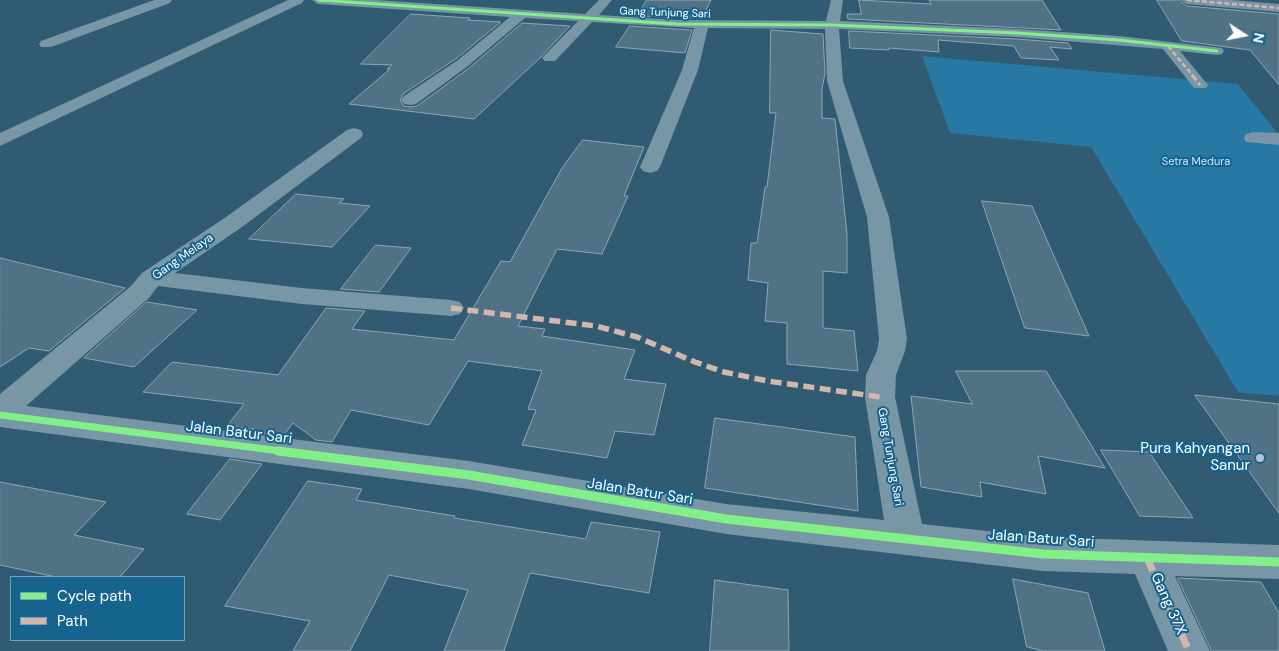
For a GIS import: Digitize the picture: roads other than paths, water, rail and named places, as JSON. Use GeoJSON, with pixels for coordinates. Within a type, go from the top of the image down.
{"type":"FeatureCollection","features":[{"type":"Feature","properties":{"kind":"street"},"geometry":{"type":"LineString","coordinates":[[46,44],[166,0]]}},
{"type":"Feature","properties":{"kind":"street"},"geometry":{"type":"LineString","coordinates":[[0,140],[298,0]]}},
{"type":"Feature","properties":{"kind":"street","name":"Gang Tunjung Sari"},"geometry":{"type":"LineString","coordinates":[[318,0],[410,3],[468,10],[702,25],[832,25]]}},
{"type":"Feature","properties":{"kind":"street"},"geometry":{"type":"LineString","coordinates":[[468,10],[482,0]]}},
{"type":"Feature","properties":{"kind":"street"},"geometry":{"type":"LineString","coordinates":[[550,58],[606,0]]}},
{"type":"Feature","properties":{"kind":"street","name":"Gang Tunjung Sari"},"geometry":{"type":"LineString","coordinates":[[838,0],[832,25],[836,81],[878,217],[893,340],[882,375],[880,403],[906,539]]}},
{"type":"Feature","properties":{"kind":"street"},"geometry":{"type":"LineString","coordinates":[[1188,0],[1279,8]]}},
{"type":"Feature","properties":{"kind":"street"},"geometry":{"type":"LineString","coordinates":[[410,100],[463,63],[522,14]]}},
{"type":"Feature","properties":{"kind":"street"},"geometry":{"type":"LineString","coordinates":[[650,167],[690,70],[702,25]]}},
{"type":"Feature","properties":{"kind":"street"},"geometry":{"type":"LineString","coordinates":[[832,25],[1017,33],[1118,40],[1217,51]]}},
{"type":"Feature","properties":{"kind":"street"},"geometry":{"type":"LineString","coordinates":[[1168,46],[1200,85]]}},
{"type":"Feature","properties":{"kind":"street","name":"Gang Melaya"},"geometry":{"type":"LineString","coordinates":[[0,411],[140,292],[151,278],[234,222],[354,134]]}},
{"type":"Feature","properties":{"kind":"street"},"geometry":{"type":"LineString","coordinates":[[1254,138],[1279,140]]}},
{"type":"Feature","properties":{"kind":"street"},"geometry":{"type":"LineString","coordinates":[[151,278],[302,296],[451,308]]}},
{"type":"Feature","properties":{"kind":"street","name":"Jalan Batur Sari"},"geometry":{"type":"LineString","coordinates":[[0,415],[469,475],[726,519],[1043,554],[1279,562]]}},
{"type":"Feature","properties":{"kind":"street","name":"Gang 37X"},"geometry":{"type":"LineString","coordinates":[[1147,558],[1189,651]]}},
{"type":"Feature","properties":{"kind":"place","name":"Pura Kahyangan Sanur"},"geometry":{"type":"Point","coordinates":[1260,458]}},
{"type":"Feature","properties":{"kind":"park label","name":"Setra Medura"},"geometry":{"type":"Point","coordinates":[1196,162]}}]}
